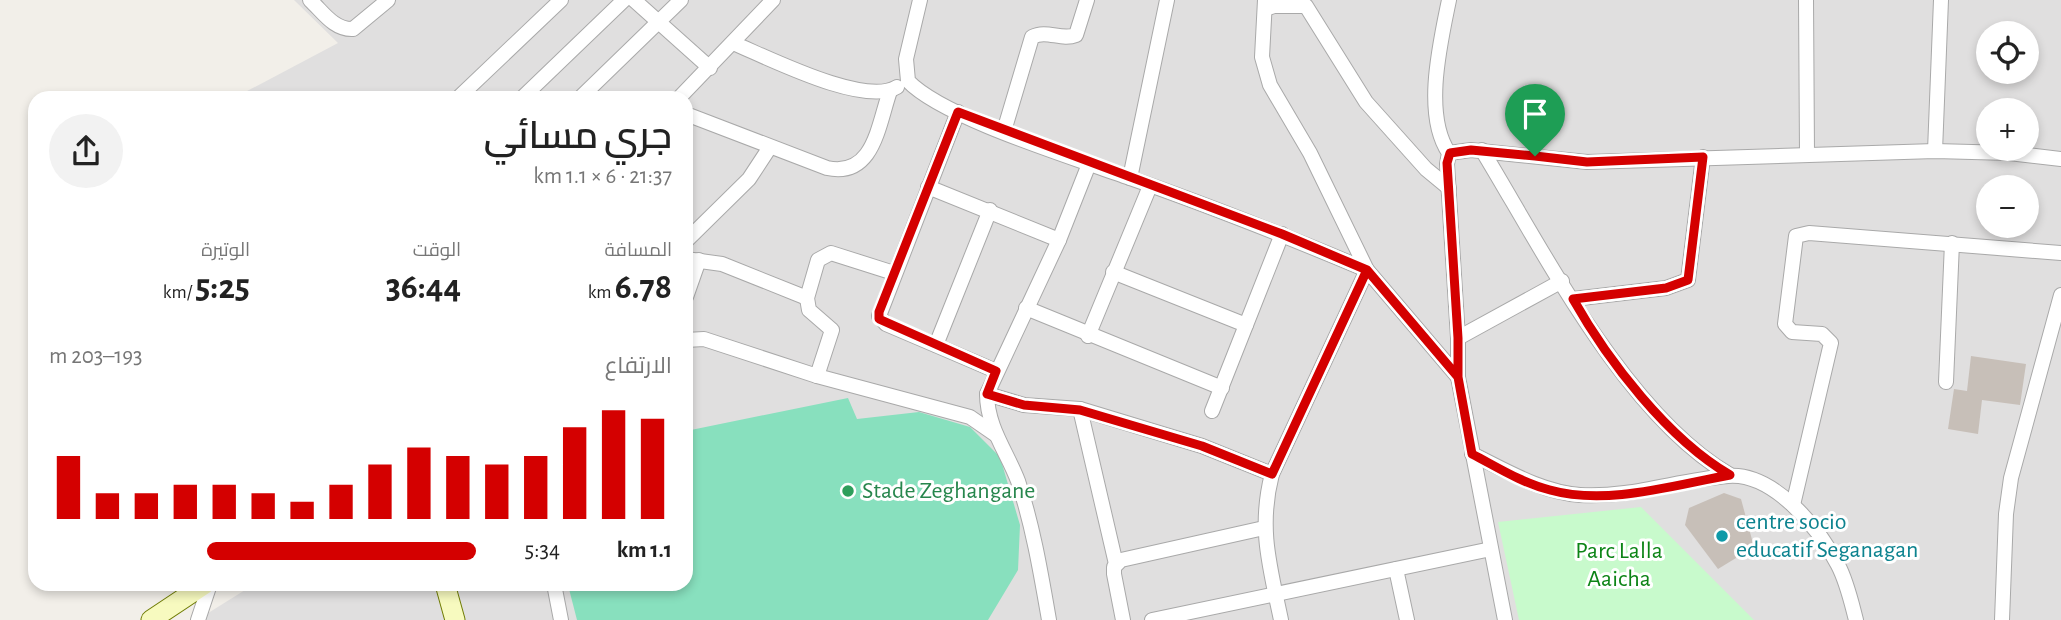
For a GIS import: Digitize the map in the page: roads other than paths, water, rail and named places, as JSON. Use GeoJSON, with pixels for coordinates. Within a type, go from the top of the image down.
{"type":"FeatureCollection","features":[{"type":"Feature","properties":{"kind":"main road"},"geometry":{"type":"LineString","coordinates":[[151,620],[196,591]]}},
{"type":"Feature","properties":{"kind":"main road"},"geometry":{"type":"LineString","coordinates":[[447,591],[455,620]]}},
{"type":"Feature","properties":{"kind":"street"},"geometry":{"type":"LineString","coordinates":[[310,0],[339,28],[347,29],[353,29],[388,0]]}},
{"type":"Feature","properties":{"kind":"street"},"geometry":{"type":"LineString","coordinates":[[465,91],[561,0]]}},
{"type":"Feature","properties":{"kind":"street"},"geometry":{"type":"LineString","coordinates":[[529,91],[624,0]]}},
{"type":"Feature","properties":{"kind":"street"},"geometry":{"type":"LineString","coordinates":[[634,0],[710,68]]}},
{"type":"Feature","properties":{"kind":"street"},"geometry":{"type":"LineString","coordinates":[[587,91],[681,0]]}},
{"type":"Feature","properties":{"kind":"street"},"geometry":{"type":"LineString","coordinates":[[686,91],[773,0]]}},
{"type":"Feature","properties":{"kind":"street"},"geometry":{"type":"LineString","coordinates":[[919,0],[906,59],[908,81],[927,96],[1004,131],[1282,234],[1367,270]]}},
{"type":"Feature","properties":{"kind":"street"},"geometry":{"type":"LineString","coordinates":[[1004,131],[1032,37],[1045,33],[1066,37],[1076,35],[1087,0]]}},
{"type":"Feature","properties":{"kind":"street"},"geometry":{"type":"LineString","coordinates":[[1130,178],[1167,0]]}},
{"type":"Feature","properties":{"kind":"street"},"geometry":{"type":"LineString","coordinates":[[1448,0],[1436,114],[1437,129],[1450,153],[1449,188],[1458,377],[1505,620]]}},
{"type":"Feature","properties":{"kind":"street"},"geometry":{"type":"LineString","coordinates":[[1806,0],[1807,153]]}},
{"type":"Feature","properties":{"kind":"street"},"geometry":{"type":"LineString","coordinates":[[1935,151],[1941,0]]}},
{"type":"Feature","properties":{"kind":"street"},"geometry":{"type":"LineString","coordinates":[[1449,188],[1426,169],[1366,102],[1306,6],[1265,4],[1261,28],[1264,72],[1310,153],[1367,270],[1458,377]]}},
{"type":"Feature","properties":{"kind":"street"},"geometry":{"type":"LineString","coordinates":[[733,43],[853,89],[890,91],[908,81]]}},
{"type":"Feature","properties":{"kind":"street"},"geometry":{"type":"LineString","coordinates":[[693,117],[827,168],[851,169],[867,158],[890,91]]}},
{"type":"Feature","properties":{"kind":"street"},"geometry":{"type":"LineString","coordinates":[[958,112],[894,273],[879,319],[996,371]]}},
{"type":"Feature","properties":{"kind":"street"},"geometry":{"type":"LineString","coordinates":[[693,234],[749,179],[770,147]]}},
{"type":"Feature","properties":{"kind":"street"},"geometry":{"type":"LineString","coordinates":[[1450,153],[1482,150],[1587,162],[1935,151],[2009,153],[2061,159]]}},
{"type":"Feature","properties":{"kind":"street"},"geometry":{"type":"LineString","coordinates":[[1482,150],[1587,325],[1649,403],[1710,463],[1730,475],[1760,482],[1793,505],[1837,563],[1856,620]]}},
{"type":"Feature","properties":{"kind":"street"},"geometry":{"type":"LineString","coordinates":[[1573,299],[1666,288],[1688,280],[1703,157]]}},
{"type":"Feature","properties":{"kind":"street"},"geometry":{"type":"LineString","coordinates":[[1049,620],[1017,480],[996,435],[987,406],[987,394],[1059,240],[1089,164]]}},
{"type":"Feature","properties":{"kind":"street"},"geometry":{"type":"LineString","coordinates":[[1088,336],[1150,186]]}},
{"type":"Feature","properties":{"kind":"street"},"geometry":{"type":"LineString","coordinates":[[928,187],[1059,240]]}},
{"type":"Feature","properties":{"kind":"street"},"geometry":{"type":"LineString","coordinates":[[936,345],[990,210]]}},
{"type":"Feature","properties":{"kind":"street"},"geometry":{"type":"LineString","coordinates":[[1793,505],[1831,343],[1826,335],[1792,332],[1785,324],[1796,236],[1808,233],[2061,253]]}},
{"type":"Feature","properties":{"kind":"street"},"geometry":{"type":"LineString","coordinates":[[1212,411],[1282,234]]}},
{"type":"Feature","properties":{"kind":"street"},"geometry":{"type":"LineString","coordinates":[[1947,382],[1952,243]]}},
{"type":"Feature","properties":{"kind":"street"},"geometry":{"type":"LineString","coordinates":[[817,376],[832,330],[813,316],[807,298],[818,260],[826,254],[840,255],[894,273]]}},
{"type":"Feature","properties":{"kind":"street"},"geometry":{"type":"LineString","coordinates":[[693,259],[722,264],[807,298]]}},
{"type":"Feature","properties":{"kind":"street"},"geometry":{"type":"LineString","coordinates":[[1282,620],[1264,527],[1265,500],[1272,474],[1367,270]]}},
{"type":"Feature","properties":{"kind":"street"},"geometry":{"type":"LineString","coordinates":[[1113,272],[1246,325]]}},
{"type":"Feature","properties":{"kind":"street"},"geometry":{"type":"LineString","coordinates":[[1458,338],[1562,281]]}},
{"type":"Feature","properties":{"kind":"street"},"geometry":{"type":"LineString","coordinates":[[2003,620],[2006,514],[2011,478],[2061,295]]}},
{"type":"Feature","properties":{"kind":"street"},"geometry":{"type":"LineString","coordinates":[[1026,308],[1088,336],[1222,388]]}},
{"type":"Feature","properties":{"kind":"street"},"geometry":{"type":"LineString","coordinates":[[693,339],[704,338],[817,376],[971,417],[996,435]]}},
{"type":"Feature","properties":{"kind":"street"},"geometry":{"type":"LineString","coordinates":[[987,394],[1024,405],[1080,410],[1202,446],[1272,474]]}},
{"type":"Feature","properties":{"kind":"street"},"geometry":{"type":"LineString","coordinates":[[1080,410],[1116,565],[1114,574],[1123,620]]}},
{"type":"Feature","properties":{"kind":"street"},"geometry":{"type":"LineString","coordinates":[[1472,454],[1530,483],[1583,495],[1642,491],[1730,475]]}},
{"type":"Feature","properties":{"kind":"street"},"geometry":{"type":"LineString","coordinates":[[1116,565],[1121,560],[1264,527]]}},
{"type":"Feature","properties":{"kind":"street"},"geometry":{"type":"LineString","coordinates":[[1152,620],[1491,549]]}},
{"type":"Feature","properties":{"kind":"street"},"geometry":{"type":"LineString","coordinates":[[1396,569],[1407,620]]}},
{"type":"Feature","properties":{"kind":"street"},"geometry":{"type":"LineString","coordinates":[[198,620],[205,591]]}},
{"type":"Feature","properties":{"kind":"street"},"geometry":{"type":"LineString","coordinates":[[555,591],[561,620]]}},
{"type":"Feature","properties":{"kind":"place","name":"Stade Zeghangane"},"geometry":{"type":"Point","coordinates":[848,491]}},
{"type":"Feature","properties":{"kind":"place","name":"centre socio educatif Seganagan"},"geometry":{"type":"Point","coordinates":[1722,536]}},
{"type":"Feature","properties":{"kind":"park label","name":"Parc Lalla Aaicha"},"geometry":{"type":"Point","coordinates":[1619,565]}}]}
